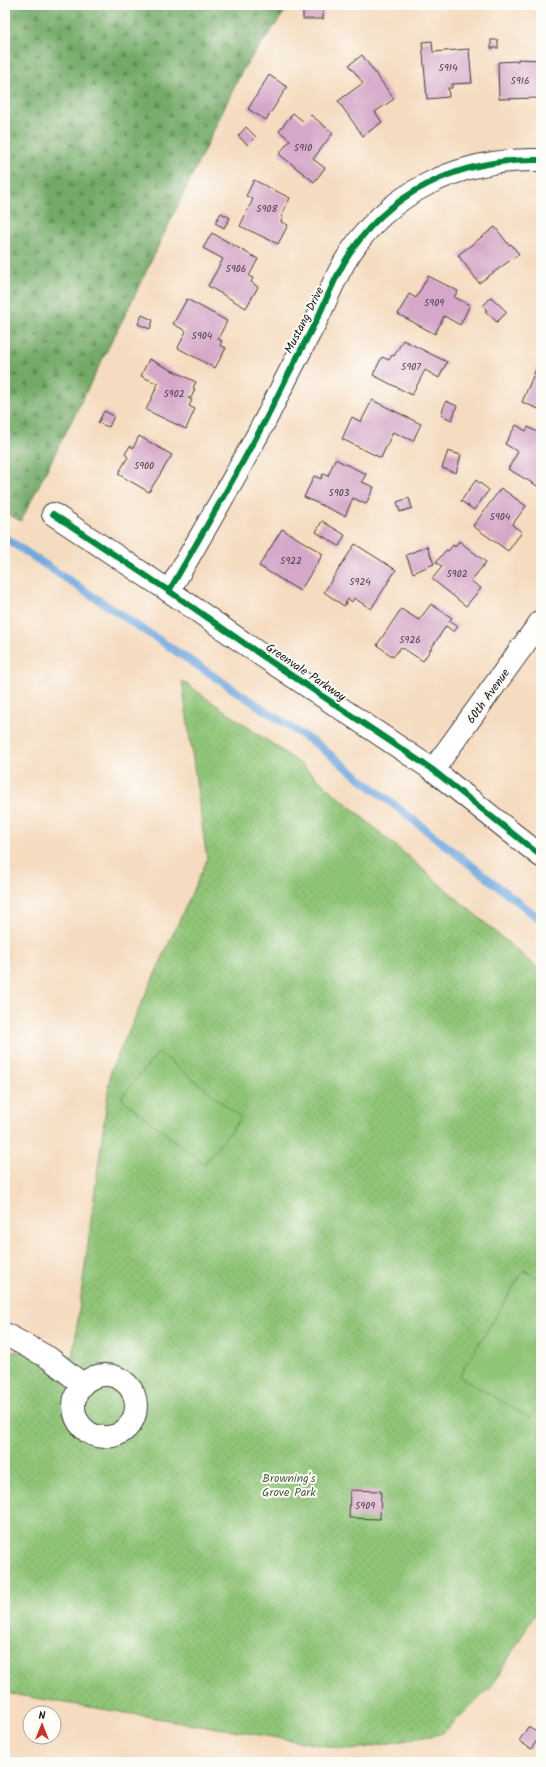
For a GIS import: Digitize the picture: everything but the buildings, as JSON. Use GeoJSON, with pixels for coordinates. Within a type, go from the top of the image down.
{"type":"FeatureCollection","features":[{"type":"Feature","properties":{"kind":"street","name":"Mustang Drive"},"geometry":{"type":"LineString","coordinates":[[170,591],[264,422],[344,263],[367,231],[389,209],[415,190],[440,177],[475,165],[541,160]]}},
{"type":"Feature","properties":{"kind":"street","name":"Greenvale Parkway"},"geometry":{"type":"LineString","coordinates":[[53,514],[170,591],[273,664],[433,770],[541,856]]}},
{"type":"Feature","properties":{"kind":"street","name":"60th Avenue"},"geometry":{"type":"LineString","coordinates":[[433,770],[541,621]]}},
{"type":"Feature","properties":{"kind":"street"},"geometry":{"type":"LineString","coordinates":[[5,1334],[50,1358],[82,1384]]}},
{"type":"Feature","properties":{"kind":"green space"},"geometry":{"type":"Polygon","coordinates":[[[5,5],[290,5],[243,69],[132,301],[21,521],[5,513],[5,5]]]}},
{"type":"Feature","properties":{"kind":"green space","name":"Browning's Grove Park"},"geometry":{"type":"Polygon","coordinates":[[[182,681],[298,762],[541,971],[541,1604],[492,1686],[441,1734],[351,1750],[5,1693],[5,1351],[73,1356],[111,1070],[207,860],[182,681]]]}},
{"type":"Feature","properties":{"kind":"green space"},"geometry":{"type":"Polygon","coordinates":[[[159,1052],[241,1118],[204,1164],[121,1098],[159,1052]]]}},
{"type":"Feature","properties":{"kind":"green space"},"geometry":{"type":"Polygon","coordinates":[[[524,1270],[541,1280],[541,1400],[530,1418],[459,1376],[524,1270]]]}},
{"type":"Feature","properties":{"kind":"waterway"},"geometry":{"type":"LineString","coordinates":[[5,538],[319,746],[541,920]]}},
{"type":"Feature","properties":{"kind":"cycle path"},"geometry":{"type":"LineString","coordinates":[[169,591],[269,413],[319,315],[340,269],[361,238],[381,217],[403,199],[428,184],[454,173],[482,165],[511,161],[541,160]]}},
{"type":"Feature","properties":{"kind":"cycle path"},"geometry":{"type":"LineString","coordinates":[[53,514],[433,770],[541,856]]}}]}
